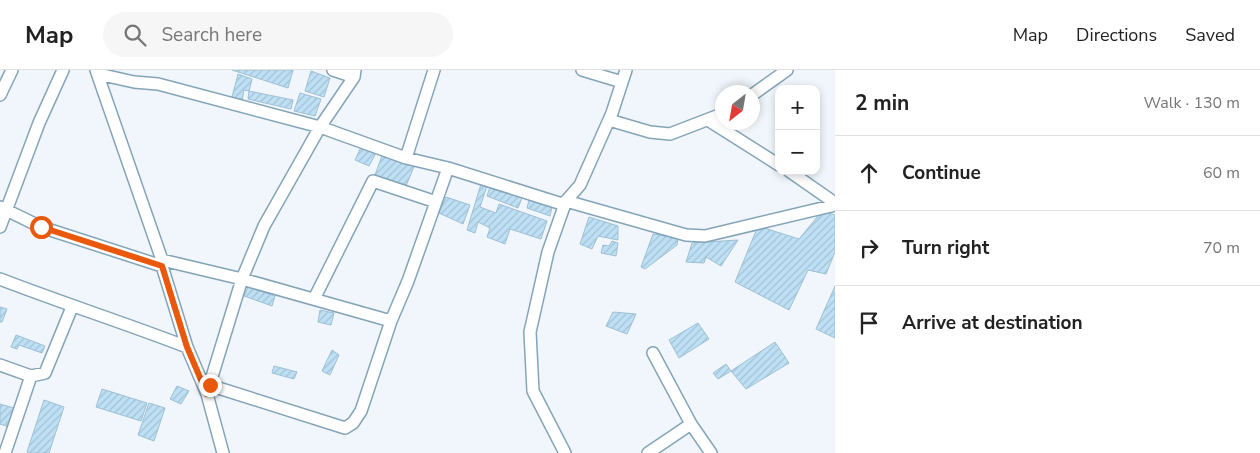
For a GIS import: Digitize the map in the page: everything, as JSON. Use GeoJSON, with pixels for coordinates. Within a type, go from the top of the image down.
{"type":"FeatureCollection","features":[{"type":"Feature","properties":{"kind":"street"},"geometry":{"type":"LineString","coordinates":[[0,95],[12,70]]}},
{"type":"Feature","properties":{"kind":"street"},"geometry":{"type":"LineString","coordinates":[[0,227],[3,209],[63,70]]}},
{"type":"Feature","properties":{"kind":"street"},"geometry":{"type":"LineString","coordinates":[[208,390],[242,279],[264,226],[320,126],[354,73],[333,70]]}},
{"type":"Feature","properties":{"kind":"street"},"geometry":{"type":"LineString","coordinates":[[406,158],[434,70]]}},
{"type":"Feature","properties":{"kind":"street"},"geometry":{"type":"LineString","coordinates":[[582,70],[622,82]]}},
{"type":"Feature","properties":{"kind":"street"},"geometry":{"type":"LineString","coordinates":[[565,453],[533,391],[530,332],[548,252],[566,202],[580,185],[609,120],[626,70]]}},
{"type":"Feature","properties":{"kind":"street"},"geometry":{"type":"LineString","coordinates":[[760,89],[787,70]]}},
{"type":"Feature","properties":{"kind":"street"},"geometry":{"type":"LineString","coordinates":[[97,72],[134,82],[158,84],[320,126],[406,158],[448,168],[562,204],[566,202],[686,235],[705,236],[835,204]]}},
{"type":"Feature","properties":{"kind":"street"},"geometry":{"type":"LineString","coordinates":[[97,72],[162,263],[187,347],[208,390],[222,449],[231,453]]}},
{"type":"Feature","properties":{"kind":"street"},"geometry":{"type":"LineString","coordinates":[[609,120],[650,132],[670,134],[715,117]]}},
{"type":"Feature","properties":{"kind":"street"},"geometry":{"type":"LineString","coordinates":[[708,120],[775,162]]}},
{"type":"Feature","properties":{"kind":"street"},"geometry":{"type":"LineString","coordinates":[[208,390],[290,409],[345,428],[353,424],[361,411],[391,321],[408,281],[448,168]]}},
{"type":"Feature","properties":{"kind":"street"},"geometry":{"type":"LineString","coordinates":[[795,175],[835,204]]}},
{"type":"Feature","properties":{"kind":"street"},"geometry":{"type":"LineString","coordinates":[[314,299],[373,181],[436,202]]}},
{"type":"Feature","properties":{"kind":"street"},"geometry":{"type":"LineString","coordinates":[[3,209],[41,227],[80,241],[162,263],[242,279],[391,321]]}},
{"type":"Feature","properties":{"kind":"street"},"geometry":{"type":"LineString","coordinates":[[0,279],[72,307],[130,325],[187,347]]}},
{"type":"Feature","properties":{"kind":"street"},"geometry":{"type":"LineString","coordinates":[[0,364],[31,376],[46,372],[72,307]]}},
{"type":"Feature","properties":{"kind":"street"},"geometry":{"type":"LineString","coordinates":[[653,354],[691,424],[711,453]]}},
{"type":"Feature","properties":{"kind":"street"},"geometry":{"type":"LineString","coordinates":[[5,453],[31,376]]}},
{"type":"Feature","properties":{"kind":"street"},"geometry":{"type":"LineString","coordinates":[[648,453],[691,424]]}},
{"type":"Feature","properties":{"kind":"building"},"geometry":{"type":"Polygon","coordinates":[[[232,70],[293,70],[288,88],[232,70]]]}},
{"type":"Feature","properties":{"kind":"building"},"geometry":{"type":"Polygon","coordinates":[[[311,71],[330,78],[324,97],[305,91],[311,71]]]}},
{"type":"Feature","properties":{"kind":"building"},"geometry":{"type":"Polygon","coordinates":[[[238,74],[252,79],[249,91],[244,90],[242,101],[232,97],[238,74]]]}},
{"type":"Feature","properties":{"kind":"building"},"geometry":{"type":"Polygon","coordinates":[[[249,91],[293,100],[291,109],[248,99],[249,91]]]}},
{"type":"Feature","properties":{"kind":"building"},"geometry":{"type":"Polygon","coordinates":[[[300,93],[321,99],[315,116],[294,111],[300,93]]]}},
{"type":"Feature","properties":{"kind":"building"},"geometry":{"type":"Polygon","coordinates":[[[361,147],[376,153],[369,166],[355,160],[361,147]]]}},
{"type":"Feature","properties":{"kind":"building"},"geometry":{"type":"Polygon","coordinates":[[[383,153],[415,164],[406,186],[375,175],[383,153]]]}},
{"type":"Feature","properties":{"kind":"building"},"geometry":{"type":"Polygon","coordinates":[[[481,184],[487,186],[480,207],[496,213],[499,204],[547,221],[541,239],[510,229],[505,244],[487,237],[490,228],[478,222],[475,233],[467,230],[481,184]]]}},
{"type":"Feature","properties":{"kind":"building"},"geometry":{"type":"Polygon","coordinates":[[[490,187],[522,198],[518,208],[487,196],[490,187]]]}},
{"type":"Feature","properties":{"kind":"building"},"geometry":{"type":"Polygon","coordinates":[[[446,197],[470,205],[463,224],[439,213],[446,197]]]}},
{"type":"Feature","properties":{"kind":"building"},"geometry":{"type":"Polygon","coordinates":[[[529,200],[552,207],[550,216],[527,208],[529,200]]]}},
{"type":"Feature","properties":{"kind":"building"},"geometry":{"type":"Polygon","coordinates":[[[822,211],[835,215],[835,252],[826,274],[808,270],[789,310],[735,282],[758,226],[799,239],[822,211]]]}},
{"type":"Feature","properties":{"kind":"building"},"geometry":{"type":"Polygon","coordinates":[[[589,217],[618,226],[618,240],[598,236],[592,249],[580,244],[589,217]]]}},
{"type":"Feature","properties":{"kind":"building"},"geometry":{"type":"Polygon","coordinates":[[[653,234],[678,238],[677,245],[645,269],[641,267],[653,234]]]}},
{"type":"Feature","properties":{"kind":"building"},"geometry":{"type":"Polygon","coordinates":[[[738,240],[721,266],[706,257],[704,263],[686,262],[692,243],[738,240]]]}},
{"type":"Feature","properties":{"kind":"building"},"geometry":{"type":"Polygon","coordinates":[[[612,241],[618,243],[616,256],[601,253],[603,245],[609,246],[612,241]]]}},
{"type":"Feature","properties":{"kind":"building"},"geometry":{"type":"Polygon","coordinates":[[[835,286],[835,338],[816,329],[835,286]]]}},
{"type":"Feature","properties":{"kind":"building"},"geometry":{"type":"Polygon","coordinates":[[[248,287],[275,296],[272,306],[244,296],[248,287]]]}},
{"type":"Feature","properties":{"kind":"building"},"geometry":{"type":"Polygon","coordinates":[[[0,307],[7,309],[2,322],[0,322],[0,307]]]}},
{"type":"Feature","properties":{"kind":"building"},"geometry":{"type":"Polygon","coordinates":[[[320,310],[334,313],[331,325],[318,322],[320,310]]]}},
{"type":"Feature","properties":{"kind":"building"},"geometry":{"type":"Polygon","coordinates":[[[613,312],[636,314],[627,334],[606,326],[613,312]]]}},
{"type":"Feature","properties":{"kind":"building"},"geometry":{"type":"Polygon","coordinates":[[[698,323],[709,339],[679,358],[669,340],[698,323]]]}},
{"type":"Feature","properties":{"kind":"building"},"geometry":{"type":"Polygon","coordinates":[[[16,335],[45,346],[42,353],[19,345],[17,349],[11,347],[16,335]]]}},
{"type":"Feature","properties":{"kind":"building"},"geometry":{"type":"Polygon","coordinates":[[[775,342],[789,363],[746,389],[731,371],[775,342]]]}},
{"type":"Feature","properties":{"kind":"building"},"geometry":{"type":"Polygon","coordinates":[[[332,350],[339,355],[330,375],[322,371],[332,350]]]}},
{"type":"Feature","properties":{"kind":"building"},"geometry":{"type":"Polygon","coordinates":[[[726,364],[731,371],[718,379],[713,373],[726,364]]]}},
{"type":"Feature","properties":{"kind":"building"},"geometry":{"type":"Polygon","coordinates":[[[274,366],[297,372],[294,379],[272,373],[274,366]]]}},
{"type":"Feature","properties":{"kind":"building"},"geometry":{"type":"Polygon","coordinates":[[[177,386],[189,391],[181,404],[170,399],[177,386]]]}},
{"type":"Feature","properties":{"kind":"building"},"geometry":{"type":"Polygon","coordinates":[[[102,389],[147,403],[141,421],[96,407],[102,389]]]}},
{"type":"Feature","properties":{"kind":"building"},"geometry":{"type":"Polygon","coordinates":[[[44,400],[64,407],[49,453],[27,452],[44,400]]]}},
{"type":"Feature","properties":{"kind":"building"},"geometry":{"type":"Polygon","coordinates":[[[149,403],[165,408],[154,441],[138,435],[149,403]]]}},
{"type":"Feature","properties":{"kind":"building"},"geometry":{"type":"Polygon","coordinates":[[[0,404],[14,408],[9,427],[0,424],[0,404]]]}},
{"type":"Feature","properties":{"kind":"route"},"geometry":{"type":"LineString","coordinates":[[41,227],[162,266],[187,347],[207,394],[210,385]]}}]}
